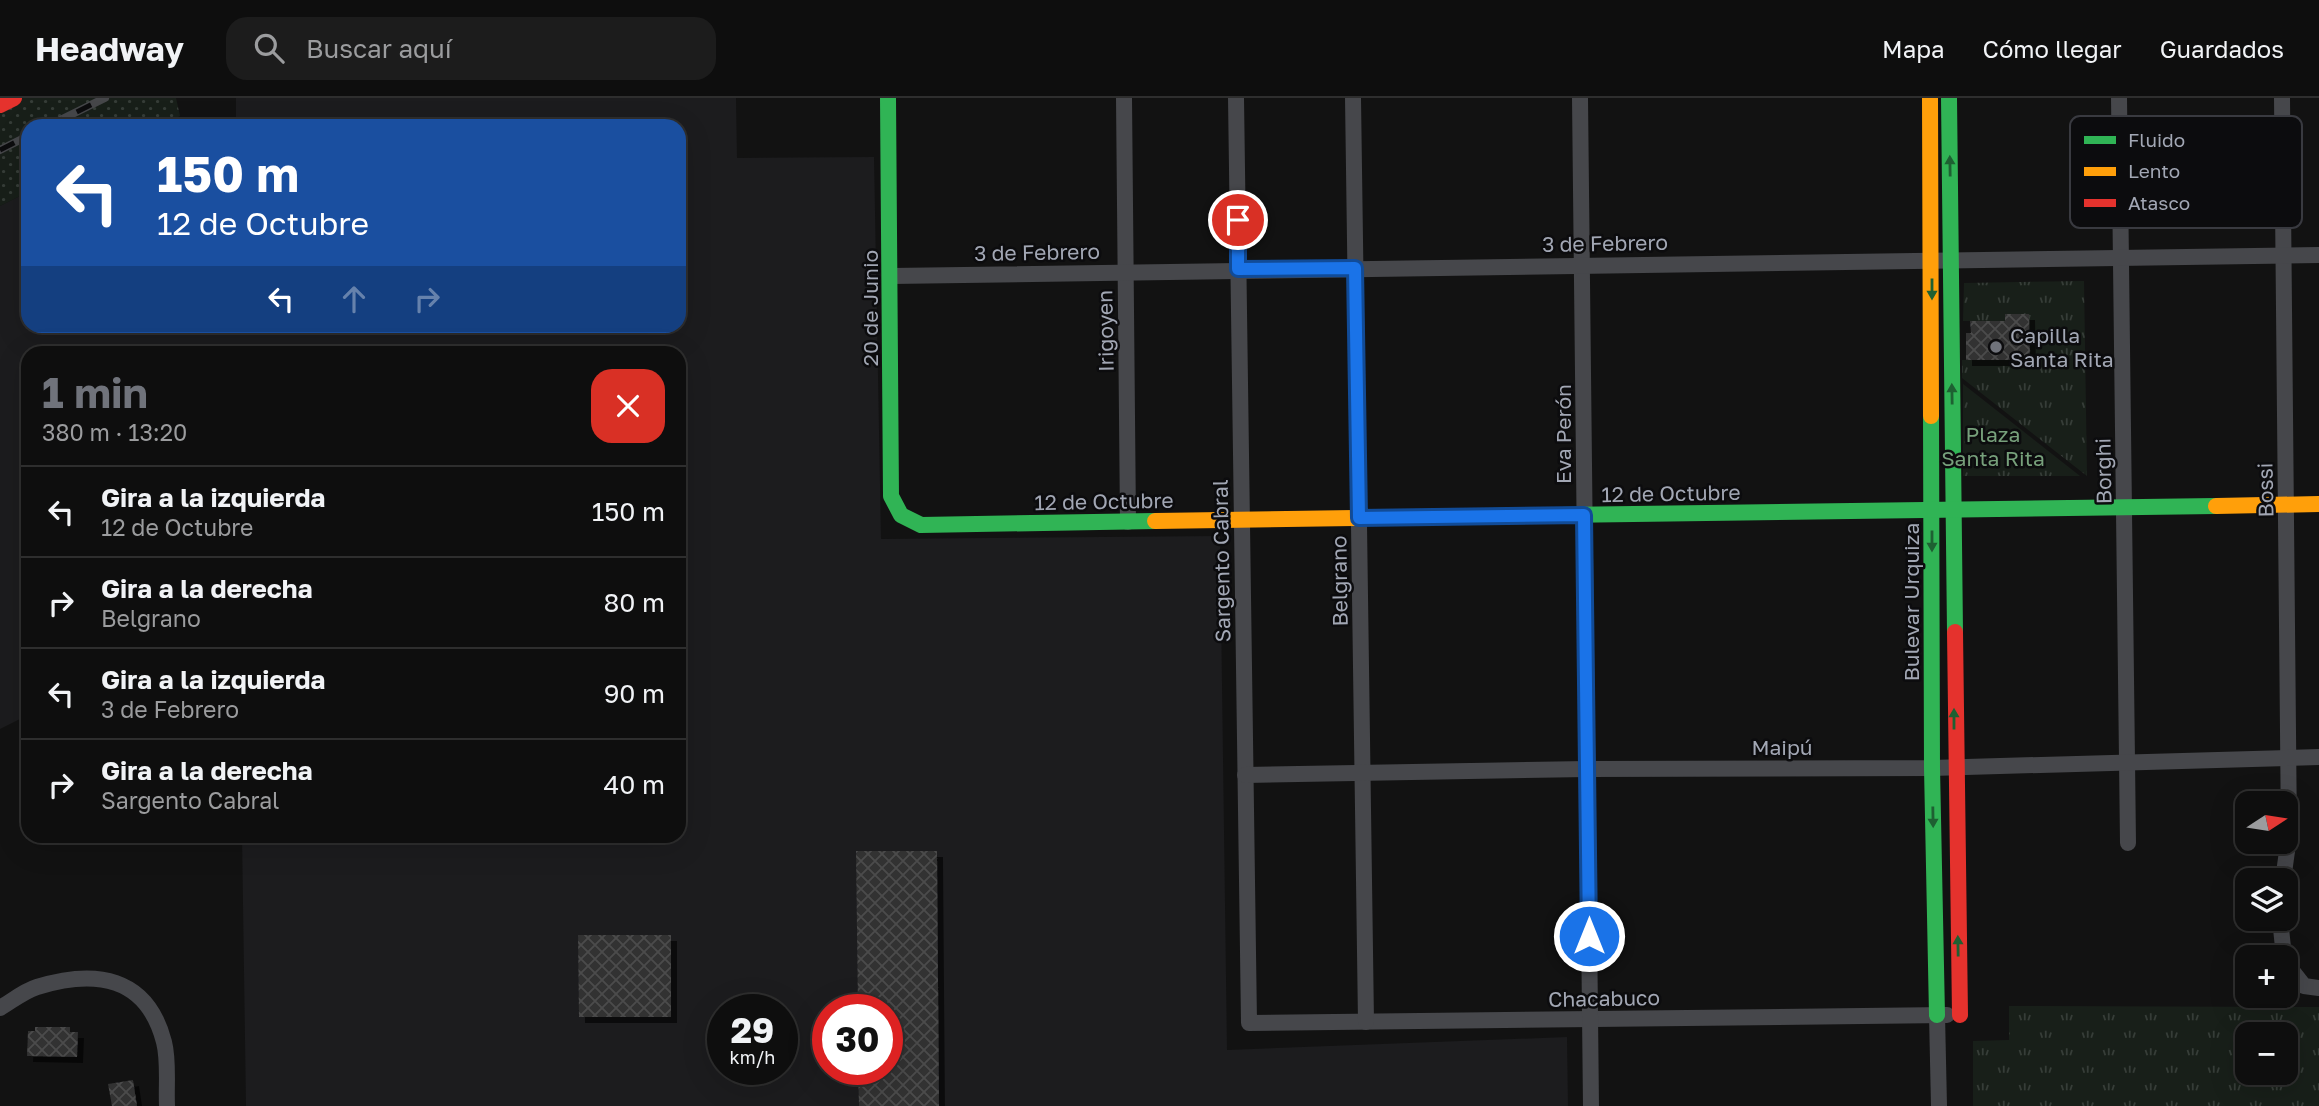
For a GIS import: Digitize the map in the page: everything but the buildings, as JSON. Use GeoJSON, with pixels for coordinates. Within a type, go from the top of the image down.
{"type":"FeatureCollection","features":[{"type":"Feature","properties":{"kind":"street"},"geometry":{"type":"LineString","coordinates":[[0,105],[14,98]]}},
{"type":"Feature","properties":{"kind":"street","name":"20 de Junio"},"geometry":{"type":"LineString","coordinates":[[888,98],[891,496],[894,507],[901,516]]}},
{"type":"Feature","properties":{"kind":"street","name":"Irigoyen"},"geometry":{"type":"LineString","coordinates":[[1124,98],[1128,522]]}},
{"type":"Feature","properties":{"kind":"street","name":"Sargento Cabral"},"geometry":{"type":"LineString","coordinates":[[1236,98],[1249,1023]]}},
{"type":"Feature","properties":{"kind":"street","name":"Belgrano"},"geometry":{"type":"LineString","coordinates":[[1353,98],[1366,1022]]}},
{"type":"Feature","properties":{"kind":"street","name":"Eva Perón"},"geometry":{"type":"LineString","coordinates":[[1580,98],[1591,1106]]}},
{"type":"Feature","properties":{"kind":"street","name":"Bulevar Urquiza"},"geometry":{"type":"LineString","coordinates":[[1930,98],[1932,768],[1938,1106]]}},
{"type":"Feature","properties":{"kind":"street","name":"Bulevar Urquiza"},"geometry":{"type":"LineString","coordinates":[[1949,98],[1960,1015]]}},
{"type":"Feature","properties":{"kind":"street","name":"Borghi"},"geometry":{"type":"LineString","coordinates":[[2119,98],[2119,116]]}},
{"type":"Feature","properties":{"kind":"street","name":"Bossi"},"geometry":{"type":"LineString","coordinates":[[2283,98],[2283,116]]}},
{"type":"Feature","properties":{"kind":"street","name":"Borghi"},"geometry":{"type":"LineString","coordinates":[[2121,228],[2128,844]]}},
{"type":"Feature","properties":{"kind":"street","name":"Bossi"},"geometry":{"type":"LineString","coordinates":[[2284,228],[2289,837],[2285,868]]}},
{"type":"Feature","properties":{"kind":"street","name":"3 de Febrero"},"geometry":{"type":"LineString","coordinates":[[891,276],[2319,255]]}},
{"type":"Feature","properties":{"kind":"street","name":"12 de Octubre"},"geometry":{"type":"LineString","coordinates":[[901,516],[908,522],[921,525],[2319,504]]}},
{"type":"Feature","properties":{"kind":"street","name":"Maipú"},"geometry":{"type":"LineString","coordinates":[[1245,775],[1587,769],[1932,768],[2127,760],[2319,757]]}},
{"type":"Feature","properties":{"kind":"street"},"geometry":{"type":"LineString","coordinates":[[0,1008],[35,987],[74,979],[104,978],[132,989],[152,1010],[164,1044],[167,1106]]}},
{"type":"Feature","properties":{"kind":"street"},"geometry":{"type":"LineString","coordinates":[[2298,978],[2304,986],[2319,988]]}},
{"type":"Feature","properties":{"kind":"street","name":"Chacabuco"},"geometry":{"type":"LineString","coordinates":[[1249,1023],[1960,1015]]}},
{"type":"Feature","properties":{"kind":"shaded area"},"geometry":{"type":"Polygon","coordinates":[[[236,98],[736,98],[737,158],[874,157],[881,539],[1220,536],[1227,1050],[1567,1037],[1568,1106],[246,1106],[242,843],[686,843],[686,346],[21,346],[21,718],[0,729],[0,206],[21,196],[21,333],[686,333],[686,119],[236,119],[236,98]]]}},
{"type":"Feature","properties":{"kind":"green space"},"geometry":{"type":"Polygon","coordinates":[[[14,98],[176,98],[180,116],[174,119],[21,119],[21,196],[0,206],[0,105],[14,98]]]}},
{"type":"Feature","properties":{"kind":"green space"},"geometry":{"type":"Polygon","coordinates":[[[2084,281],[2087,476],[1962,378],[1962,360],[2030,359],[2029,314],[2005,314],[2005,334],[1984,334],[1984,321],[1963,321],[1964,283],[2084,281]]]}},
{"type":"Feature","properties":{"kind":"green space","name":"Plaza Santa Rita"},"geometry":{"type":"Polygon","coordinates":[[[1963,384],[2080,476],[1963,476],[1963,384]]]}},
{"type":"Feature","properties":{"kind":"green space"},"geometry":{"type":"Polygon","coordinates":[[[2009,1006],[2319,1007],[2319,1106],[1973,1106],[1973,1041],[2009,1040],[2009,1006]]]}},
{"type":"Feature","properties":{"kind":"railway"},"geometry":{"type":"LineString","coordinates":[[62,119],[105,98]]}},
{"type":"Feature","properties":{"kind":"railway"},"geometry":{"type":"LineString","coordinates":[[0,150],[21,140]]}},
{"type":"Feature","properties":{"kind":"traffic: fast"},"geometry":{"type":"LineString","coordinates":[[888,98],[891,496],[901,515],[921,525],[1155,521]]}},
{"type":"Feature","properties":{"kind":"traffic: fast"},"geometry":{"type":"LineString","coordinates":[[1949,98],[1955,632]]}},
{"type":"Feature","properties":{"kind":"traffic: fast"},"geometry":{"type":"LineString","coordinates":[[1931,416],[1932,768],[1937,1015]]}},
{"type":"Feature","properties":{"kind":"traffic: fast"},"geometry":{"type":"LineString","coordinates":[[1422,517],[2216,506]]}},
{"type":"Feature","properties":{"kind":"traffic: slow"},"geometry":{"type":"LineString","coordinates":[[1930,98],[1931,416]]}},
{"type":"Feature","properties":{"kind":"traffic: slow"},"geometry":{"type":"LineString","coordinates":[[2216,506],[2319,504]]}},
{"type":"Feature","properties":{"kind":"traffic: slow"},"geometry":{"type":"LineString","coordinates":[[1155,521],[1422,517]]}},
{"type":"Feature","properties":{"kind":"traffic: jam"},"geometry":{"type":"LineString","coordinates":[[0,105],[14,98]]}},
{"type":"Feature","properties":{"kind":"traffic: jam"},"geometry":{"type":"LineString","coordinates":[[1955,632],[1960,1015]]}},
{"type":"Feature","properties":{"kind":"place","name":"Capilla Santa Rita"},"geometry":{"type":"Point","coordinates":[1996,347]}},
{"type":"Feature","properties":{"kind":"route"},"geometry":{"type":"LineString","coordinates":[[1238,220],[1238,269],[1355,268],[1359,518],[1584,515],[1589,936]]}}]}
